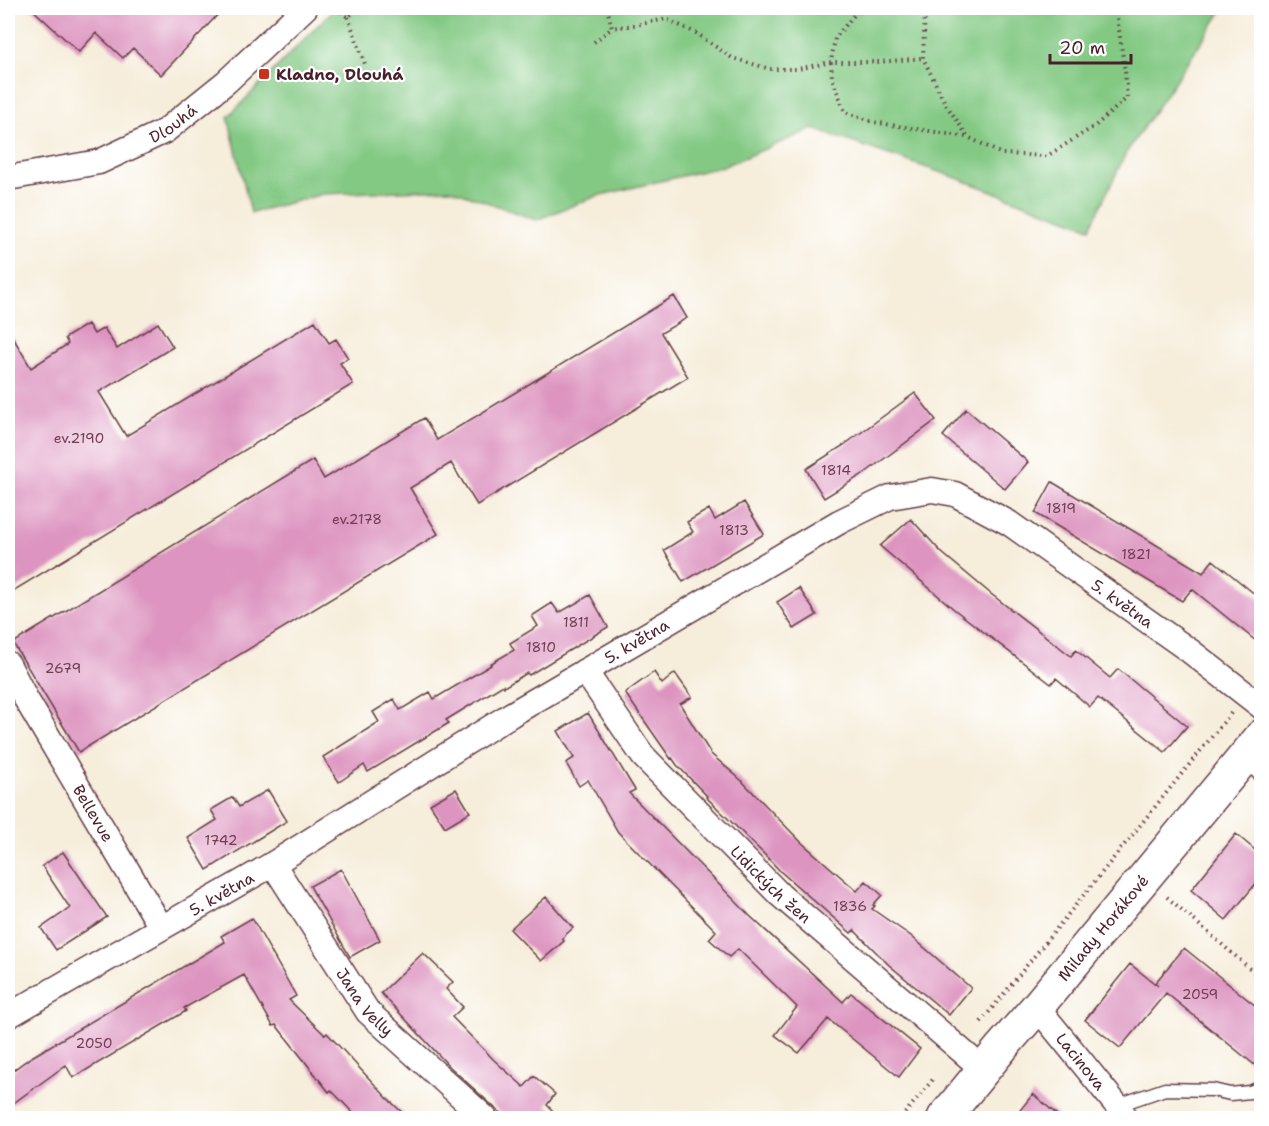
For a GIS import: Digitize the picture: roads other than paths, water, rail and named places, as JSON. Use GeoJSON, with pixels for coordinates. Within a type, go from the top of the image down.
{"type":"FeatureCollection","features":[{"type":"Feature","properties":{"kind":"main road","name":"Milady Horákové"},"geometry":{"type":"LineString","coordinates":[[944,1119],[1002,1047],[1255,757]]}},
{"type":"Feature","properties":{"kind":"street","name":"Dlouhá"},"geometry":{"type":"LineString","coordinates":[[8,178],[99,162],[165,130],[226,82],[305,8]]}},
{"type":"Feature","properties":{"kind":"street","name":"5. května"},"geometry":{"type":"LineString","coordinates":[[8,1016],[273,864],[512,714],[585,671],[839,522],[890,497],[932,490],[955,494],[1009,523],[1190,651],[1262,707]]}},
{"type":"Feature","properties":{"kind":"street","name":"Bellevue"},"geometry":{"type":"LineString","coordinates":[[8,664],[16,697],[161,927]]}},
{"type":"Feature","properties":{"kind":"street","name":"Lidických žen"},"geometry":{"type":"LineString","coordinates":[[585,671],[643,756],[780,895],[984,1070]]}},
{"type":"Feature","properties":{"kind":"street","name":"Jana Velly"},"geometry":{"type":"LineString","coordinates":[[273,864],[368,1012],[485,1119]]}},
{"type":"Feature","properties":{"kind":"street","name":"Lacinova"},"geometry":{"type":"LineString","coordinates":[[1037,1007],[1122,1114]]}},
{"type":"Feature","properties":{"kind":"lane"},"geometry":{"type":"LineString","coordinates":[[1122,1114],[1127,1102],[1165,1089],[1213,1090],[1230,1094],[1250,1092],[1262,1087]]}},
{"type":"Feature","properties":{"kind":"place","name":"Kladno, Dlouhá"},"geometry":{"type":"Point","coordinates":[264,74]}}]}
